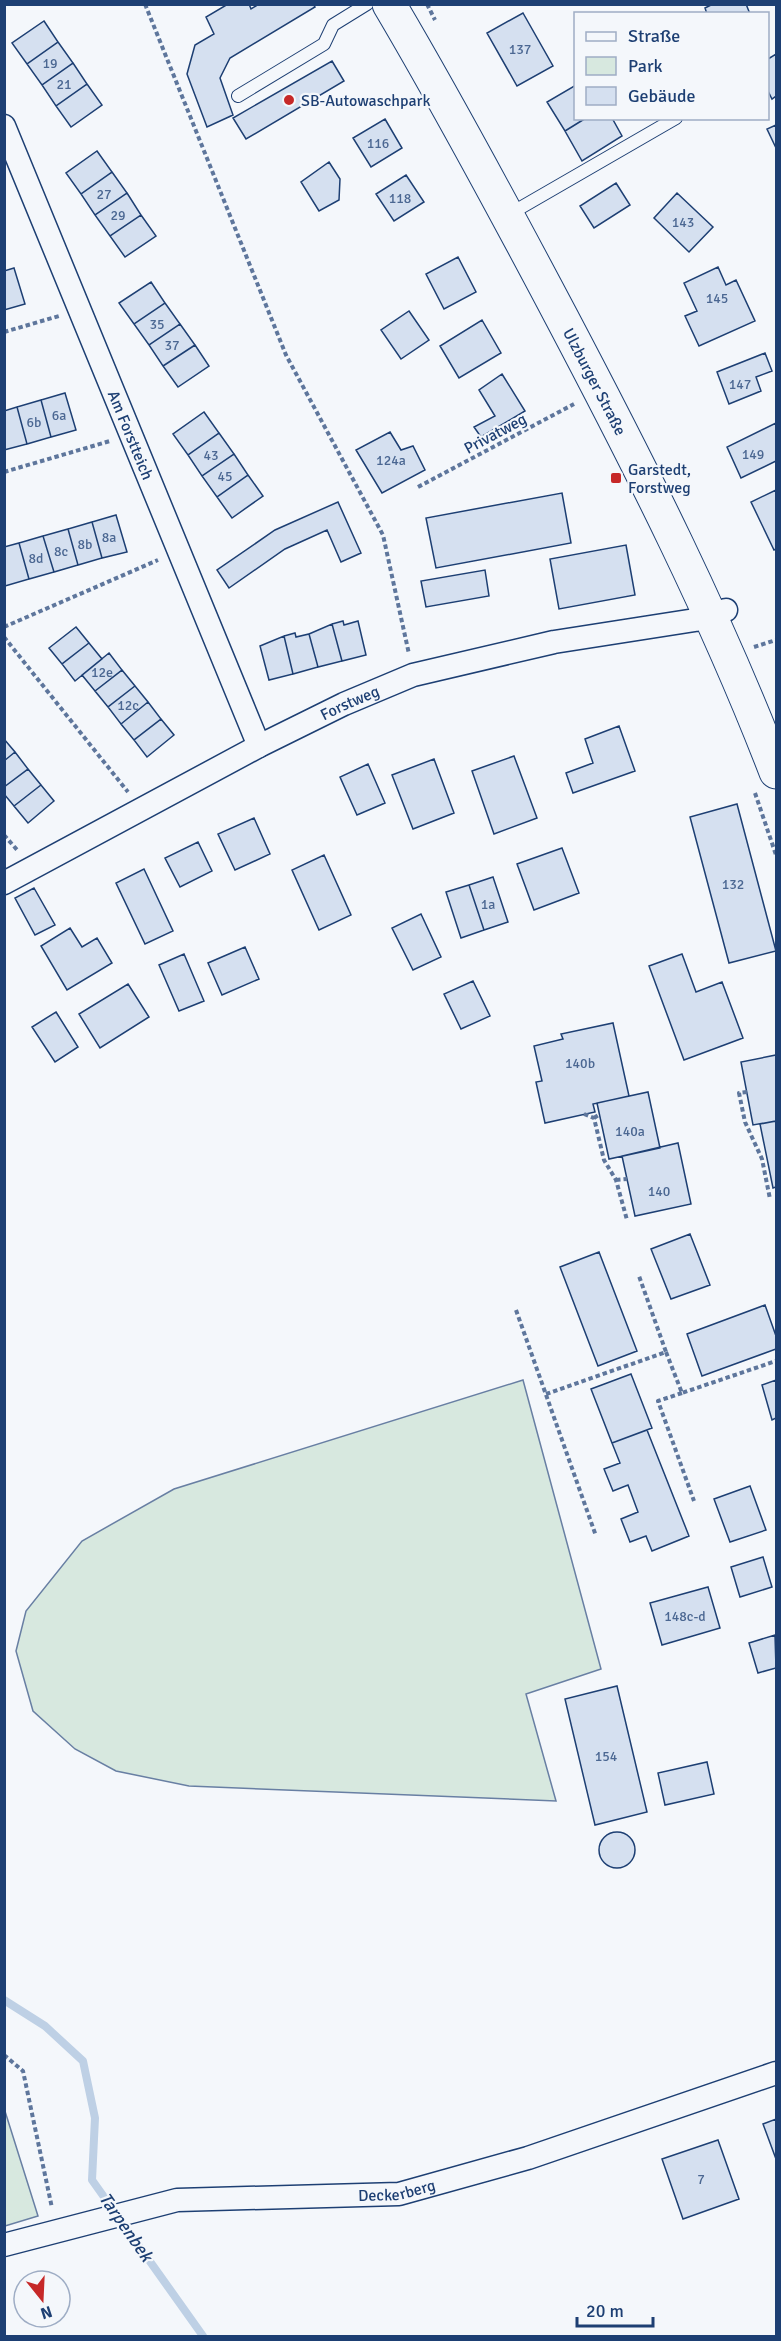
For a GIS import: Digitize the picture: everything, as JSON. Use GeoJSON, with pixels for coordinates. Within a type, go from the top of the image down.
{"type":"FeatureCollection","features":[{"type":"Feature","properties":{"kind":"main road","name":"Ulzburger Straße"},"geometry":{"type":"LineString","coordinates":[[389,4],[434,81],[507,216],[717,613],[738,674],[777,772]]}},
{"type":"Feature","properties":{"kind":"street","name":"Am Forstteich"},"geometry":{"type":"LineString","coordinates":[[4,126],[259,746]]}},
{"type":"Feature","properties":{"kind":"street","name":"Forstweg"},"geometry":{"type":"LineString","coordinates":[[4,883],[259,746],[344,704],[413,675],[554,642],[717,613]]}},
{"type":"Feature","properties":{"kind":"street","name":"Deckerberg"},"geometry":{"type":"LineString","coordinates":[[4,2245],[57,2229],[177,2200],[399,2194],[528,2158],[777,2073]]}},
{"type":"Feature","properties":{"kind":"lane"},"geometry":{"type":"LineString","coordinates":[[238,96],[324,44],[333,26],[368,4]]}},
{"type":"Feature","properties":{"kind":"lane"},"geometry":{"type":"LineString","coordinates":[[507,216],[673,120]]}},
{"type":"Feature","properties":{"kind":"path"},"geometry":{"type":"LineString","coordinates":[[145,4],[286,355],[383,535],[413,675]]}},
{"type":"Feature","properties":{"kind":"path"},"geometry":{"type":"LineString","coordinates":[[4,332],[80,310]]}},
{"type":"Feature","properties":{"kind":"path","name":"Privatweg"},"geometry":{"type":"LineString","coordinates":[[418,487],[583,400]]}},
{"type":"Feature","properties":{"kind":"path"},"geometry":{"type":"LineString","coordinates":[[4,472],[132,435]]}},
{"type":"Feature","properties":{"kind":"path"},"geometry":{"type":"LineString","coordinates":[[4,627],[179,551]]}},
{"type":"Feature","properties":{"kind":"path"},"geometry":{"type":"LineString","coordinates":[[4,637],[142,809]]}},
{"type":"Feature","properties":{"kind":"path"},"geometry":{"type":"LineString","coordinates":[[750,648],[777,639]]}},
{"type":"Feature","properties":{"kind":"path"},"geometry":{"type":"LineString","coordinates":[[777,848],[777,855]]}},
{"type":"Feature","properties":{"kind":"path"},"geometry":{"type":"LineString","coordinates":[[747,1092],[739,1093],[745,1122],[765,1158],[770,1199]]}},
{"type":"Feature","properties":{"kind":"path"},"geometry":{"type":"LineString","coordinates":[[584,1114],[594,1118]]}},
{"type":"Feature","properties":{"kind":"path"},"geometry":{"type":"LineString","coordinates":[[594,1118],[600,1114]]}},
{"type":"Feature","properties":{"kind":"path"},"geometry":{"type":"LineString","coordinates":[[594,1118],[604,1160],[616,1179],[627,1220]]}},
{"type":"Feature","properties":{"kind":"path"},"geometry":{"type":"LineString","coordinates":[[616,1179],[627,1179]]}},
{"type":"Feature","properties":{"kind":"path"},"geometry":{"type":"LineString","coordinates":[[639,1276],[681,1393]]}},
{"type":"Feature","properties":{"kind":"path"},"geometry":{"type":"LineString","coordinates":[[516,1310],[596,1536]]}},
{"type":"Feature","properties":{"kind":"path"},"geometry":{"type":"LineString","coordinates":[[546,1394],[666,1352]]}},
{"type":"Feature","properties":{"kind":"path"},"geometry":{"type":"LineString","coordinates":[[694,1501],[658,1401],[777,1361]]}},
{"type":"Feature","properties":{"kind":"path"},"geometry":{"type":"LineString","coordinates":[[4,2055],[23,2071],[57,2229]]}},
{"type":"Feature","properties":{"kind":"green space"},"geometry":{"type":"Polygon","coordinates":[[[523,1380],[601,1669],[526,1694],[556,1801],[189,1786],[116,1771],[75,1749],[33,1711],[16,1651],[26,1611],[82,1541],[174,1489],[523,1380]]]}},
{"type":"Feature","properties":{"kind":"green space"},"geometry":{"type":"Polygon","coordinates":[[[4,2108],[38,2216],[5,2226],[4,2226],[4,2108]]]}},
{"type":"Feature","properties":{"kind":"building"},"geometry":{"type":"Polygon","coordinates":[[[228,4],[249,4],[251,9],[259,4],[313,4],[315,7],[230,58],[220,78],[233,115],[207,127],[187,74],[195,45],[214,34],[206,17],[228,4]]]}},
{"type":"Feature","properties":{"kind":"building"},"geometry":{"type":"Polygon","coordinates":[[[713,4],[746,4],[749,12],[706,12],[705,8],[713,4]]]}},
{"type":"Feature","properties":{"kind":"building"},"geometry":{"type":"Polygon","coordinates":[[[523,13],[553,66],[517,86],[487,33],[523,13]]]}},
{"type":"Feature","properties":{"kind":"building"},"geometry":{"type":"Polygon","coordinates":[[[44,21],[58,42],[27,64],[12,43],[44,21]]]}},
{"type":"Feature","properties":{"kind":"building"},"geometry":{"type":"Polygon","coordinates":[[[58,42],[73,63],[42,85],[27,64],[58,42]]]}},
{"type":"Feature","properties":{"kind":"building"},"geometry":{"type":"Polygon","coordinates":[[[776,54],[776,96],[772,99],[769,93],[769,58],[776,54]]]}},
{"type":"Feature","properties":{"kind":"building","name":"SB-Autowaschpark"},"geometry":{"type":"Polygon","coordinates":[[[332,61],[344,81],[246,139],[233,118],[332,61]]]}},
{"type":"Feature","properties":{"kind":"building"},"geometry":{"type":"Polygon","coordinates":[[[73,63],[87,84],[56,106],[42,85],[73,63]]]}},
{"type":"Feature","properties":{"kind":"building"},"geometry":{"type":"Polygon","coordinates":[[[87,84],[102,105],[71,127],[56,106],[87,84]]]}},
{"type":"Feature","properties":{"kind":"building"},"geometry":{"type":"Polygon","coordinates":[[[574,86],[574,120],[583,120],[565,131],[547,102],[574,86]]]}},
{"type":"Feature","properties":{"kind":"building"},"geometry":{"type":"Polygon","coordinates":[[[385,119],[402,148],[371,167],[353,138],[385,119]]]}},
{"type":"Feature","properties":{"kind":"building"},"geometry":{"type":"Polygon","coordinates":[[[583,120],[613,120],[622,136],[582,161],[565,131],[583,120]]]}},
{"type":"Feature","properties":{"kind":"building"},"geometry":{"type":"Polygon","coordinates":[[[776,125],[776,148],[767,129],[776,125]]]}},
{"type":"Feature","properties":{"kind":"building"},"geometry":{"type":"Polygon","coordinates":[[[97,151],[112,172],[81,194],[66,173],[97,151]]]}},
{"type":"Feature","properties":{"kind":"building"},"geometry":{"type":"Polygon","coordinates":[[[329,162],[340,179],[339,200],[319,211],[301,182],[329,162]]]}},
{"type":"Feature","properties":{"kind":"building"},"geometry":{"type":"Polygon","coordinates":[[[112,172],[127,193],[95,215],[81,194],[112,172]]]}},
{"type":"Feature","properties":{"kind":"building"},"geometry":{"type":"Polygon","coordinates":[[[406,175],[424,202],[394,221],[376,194],[406,175]]]}},
{"type":"Feature","properties":{"kind":"building"},"geometry":{"type":"Polygon","coordinates":[[[616,183],[630,205],[594,228],[580,206],[616,183]]]}},
{"type":"Feature","properties":{"kind":"building"},"geometry":{"type":"Polygon","coordinates":[[[127,193],[141,215],[110,236],[95,215],[127,193]]]}},
{"type":"Feature","properties":{"kind":"building"},"geometry":{"type":"Polygon","coordinates":[[[677,193],[713,227],[689,252],[654,218],[677,193]]]}},
{"type":"Feature","properties":{"kind":"building"},"geometry":{"type":"Polygon","coordinates":[[[141,215],[156,236],[125,257],[110,236],[141,215]]]}},
{"type":"Feature","properties":{"kind":"building"},"geometry":{"type":"Polygon","coordinates":[[[458,257],[476,292],[444,309],[426,274],[458,257]]]}},
{"type":"Feature","properties":{"kind":"building"},"geometry":{"type":"Polygon","coordinates":[[[718,267],[726,285],[736,280],[755,321],[699,346],[685,316],[697,311],[684,283],[718,267]]]}},
{"type":"Feature","properties":{"kind":"building"},"geometry":{"type":"Polygon","coordinates":[[[14,268],[25,304],[4,310],[4,271],[14,268]]]}},
{"type":"Feature","properties":{"kind":"building"},"geometry":{"type":"Polygon","coordinates":[[[151,282],[165,303],[134,324],[119,303],[151,282]]]}},
{"type":"Feature","properties":{"kind":"building"},"geometry":{"type":"Polygon","coordinates":[[[165,303],[180,324],[149,345],[134,324],[165,303]]]}},
{"type":"Feature","properties":{"kind":"building"},"geometry":{"type":"Polygon","coordinates":[[[409,311],[429,340],[401,359],[381,330],[409,311]]]}},
{"type":"Feature","properties":{"kind":"building"},"geometry":{"type":"Polygon","coordinates":[[[482,320],[501,353],[459,378],[440,346],[482,320]]]}},
{"type":"Feature","properties":{"kind":"building"},"geometry":{"type":"Polygon","coordinates":[[[180,324],[195,345],[163,366],[149,345],[180,324]]]}},
{"type":"Feature","properties":{"kind":"building"},"geometry":{"type":"Polygon","coordinates":[[[195,345],[209,366],[178,387],[163,366],[195,345]]]}},
{"type":"Feature","properties":{"kind":"building"},"geometry":{"type":"Polygon","coordinates":[[[765,353],[772,371],[756,377],[761,391],[729,404],[717,372],[765,353]]]}},
{"type":"Feature","properties":{"kind":"building"},"geometry":{"type":"Polygon","coordinates":[[[502,374],[525,411],[481,437],[474,427],[495,416],[479,390],[502,374]]]}},
{"type":"Feature","properties":{"kind":"building"},"geometry":{"type":"Polygon","coordinates":[[[65,393],[76,430],[51,437],[41,400],[65,393]]]}},
{"type":"Feature","properties":{"kind":"building"},"geometry":{"type":"Polygon","coordinates":[[[41,400],[51,437],[27,444],[17,407],[41,400]]]}},
{"type":"Feature","properties":{"kind":"building"},"geometry":{"type":"Polygon","coordinates":[[[17,407],[27,444],[4,450],[4,411],[17,407]]]}},
{"type":"Feature","properties":{"kind":"building"},"geometry":{"type":"Polygon","coordinates":[[[204,412],[219,433],[188,455],[173,434],[204,412]]]}},
{"type":"Feature","properties":{"kind":"building"},"geometry":{"type":"Polygon","coordinates":[[[776,423],[776,461],[741,478],[727,447],[776,423]]]}},
{"type":"Feature","properties":{"kind":"building"},"geometry":{"type":"Polygon","coordinates":[[[390,432],[401,450],[413,446],[425,470],[382,493],[356,450],[390,432]]]}},
{"type":"Feature","properties":{"kind":"building"},"geometry":{"type":"Polygon","coordinates":[[[219,433],[234,454],[202,476],[188,455],[219,433]]]}},
{"type":"Feature","properties":{"kind":"building"},"geometry":{"type":"Polygon","coordinates":[[[234,454],[248,475],[217,497],[202,476],[234,454]]]}},
{"type":"Feature","properties":{"kind":"building"},"geometry":{"type":"Polygon","coordinates":[[[248,475],[263,496],[232,518],[217,497],[248,475]]]}},
{"type":"Feature","properties":{"kind":"building"},"geometry":{"type":"Polygon","coordinates":[[[776,490],[776,549],[774,550],[751,502],[776,490]]]}},
{"type":"Feature","properties":{"kind":"building"},"geometry":{"type":"Polygon","coordinates":[[[562,493],[571,543],[436,568],[426,518],[562,493]]]}},
{"type":"Feature","properties":{"kind":"building"},"geometry":{"type":"Polygon","coordinates":[[[338,502],[361,553],[341,562],[327,530],[285,549],[229,588],[217,570],[275,530],[338,502]]]}},
{"type":"Feature","properties":{"kind":"building"},"geometry":{"type":"Polygon","coordinates":[[[116,515],[127,552],[102,558],[92,522],[116,515]]]}},
{"type":"Feature","properties":{"kind":"building"},"geometry":{"type":"Polygon","coordinates":[[[92,522],[102,558],[78,565],[68,529],[92,522]]]}},
{"type":"Feature","properties":{"kind":"building"},"geometry":{"type":"Polygon","coordinates":[[[68,529],[78,565],[54,572],[43,536],[68,529]]]}},
{"type":"Feature","properties":{"kind":"building"},"geometry":{"type":"Polygon","coordinates":[[[43,536],[54,572],[29,579],[19,543],[43,536]]]}},
{"type":"Feature","properties":{"kind":"building"},"geometry":{"type":"Polygon","coordinates":[[[19,543],[29,579],[5,586],[4,547],[19,543]]]}},
{"type":"Feature","properties":{"kind":"building"},"geometry":{"type":"Polygon","coordinates":[[[626,545],[635,595],[559,609],[550,559],[626,545]]]}},
{"type":"Feature","properties":{"kind":"building"},"geometry":{"type":"Polygon","coordinates":[[[485,570],[489,596],[426,607],[421,581],[485,570]]]}},
{"type":"Feature","properties":{"kind":"building"},"geometry":{"type":"Polygon","coordinates":[[[343,621],[344,625],[358,621],[366,655],[342,661],[332,624],[343,621]]]}},
{"type":"Feature","properties":{"kind":"building"},"geometry":{"type":"Polygon","coordinates":[[[332,624],[342,661],[318,667],[309,634],[332,624]]]}},
{"type":"Feature","properties":{"kind":"building"},"geometry":{"type":"Polygon","coordinates":[[[76,627],[89,643],[62,664],[49,648],[76,627]]]}},
{"type":"Feature","properties":{"kind":"building"},"geometry":{"type":"Polygon","coordinates":[[[295,633],[296,637],[309,634],[318,667],[293,674],[284,636],[295,633]]]}},
{"type":"Feature","properties":{"kind":"building"},"geometry":{"type":"Polygon","coordinates":[[[284,636],[293,674],[269,680],[260,646],[284,636]]]}},
{"type":"Feature","properties":{"kind":"building"},"geometry":{"type":"Polygon","coordinates":[[[89,643],[102,659],[75,681],[62,664],[89,643]]]}},
{"type":"Feature","properties":{"kind":"building"},"geometry":{"type":"Polygon","coordinates":[[[109,653],[122,670],[95,691],[82,675],[109,653]]]}},
{"type":"Feature","properties":{"kind":"building"},"geometry":{"type":"Polygon","coordinates":[[[122,670],[135,686],[108,707],[95,691],[122,670]]]}},
{"type":"Feature","properties":{"kind":"building"},"geometry":{"type":"Polygon","coordinates":[[[135,686],[148,702],[121,724],[108,707],[135,686]]]}},
{"type":"Feature","properties":{"kind":"building"},"geometry":{"type":"Polygon","coordinates":[[[148,702],[161,719],[134,740],[121,724],[148,702]]]}},
{"type":"Feature","properties":{"kind":"building"},"geometry":{"type":"Polygon","coordinates":[[[161,719],[174,735],[147,757],[134,740],[161,719]]]}},
{"type":"Feature","properties":{"kind":"building"},"geometry":{"type":"Polygon","coordinates":[[[619,726],[635,771],[573,793],[566,773],[593,763],[585,739],[619,726]]]}},
{"type":"Feature","properties":{"kind":"building"},"geometry":{"type":"Polygon","coordinates":[[[4,739],[15,752],[4,761],[4,739]]]}},
{"type":"Feature","properties":{"kind":"building"},"geometry":{"type":"Polygon","coordinates":[[[15,752],[28,769],[4,787],[4,761],[15,752]]]}},
{"type":"Feature","properties":{"kind":"building"},"geometry":{"type":"Polygon","coordinates":[[[514,756],[537,818],[494,834],[472,771],[514,756]]]}},
{"type":"Feature","properties":{"kind":"building"},"geometry":{"type":"Polygon","coordinates":[[[434,759],[454,813],[413,829],[392,775],[434,759]]]}},
{"type":"Feature","properties":{"kind":"building"},"geometry":{"type":"Polygon","coordinates":[[[368,764],[385,803],[357,815],[340,777],[368,764]]]}},
{"type":"Feature","properties":{"kind":"building"},"geometry":{"type":"Polygon","coordinates":[[[28,769],[41,785],[14,806],[4,794],[4,787],[28,769]]]}},
{"type":"Feature","properties":{"kind":"building"},"geometry":{"type":"Polygon","coordinates":[[[41,785],[54,801],[28,823],[14,806],[41,785]]]}},
{"type":"Feature","properties":{"kind":"building"},"geometry":{"type":"Polygon","coordinates":[[[737,804],[776,951],[729,963],[690,817],[737,804]]]}},
{"type":"Feature","properties":{"kind":"building"},"geometry":{"type":"Polygon","coordinates":[[[254,818],[270,854],[235,870],[218,834],[254,818]]]}},
{"type":"Feature","properties":{"kind":"building"},"geometry":{"type":"Polygon","coordinates":[[[198,842],[212,871],[180,887],[165,858],[198,842]]]}},
{"type":"Feature","properties":{"kind":"building"},"geometry":{"type":"Polygon","coordinates":[[[562,848],[579,893],[534,910],[517,864],[562,848]]]}},
{"type":"Feature","properties":{"kind":"building"},"geometry":{"type":"Polygon","coordinates":[[[324,855],[351,915],[319,930],[292,870],[324,855]]]}},
{"type":"Feature","properties":{"kind":"building"},"geometry":{"type":"Polygon","coordinates":[[[144,869],[173,931],[145,944],[116,883],[144,869]]]}},
{"type":"Feature","properties":{"kind":"building"},"geometry":{"type":"Polygon","coordinates":[[[493,877],[508,922],[484,930],[469,885],[493,877]]]}},
{"type":"Feature","properties":{"kind":"building"},"geometry":{"type":"Polygon","coordinates":[[[469,885],[484,930],[461,938],[446,892],[469,885]]]}},
{"type":"Feature","properties":{"kind":"building"},"geometry":{"type":"Polygon","coordinates":[[[34,888],[55,925],[35,935],[15,898],[34,888]]]}},
{"type":"Feature","properties":{"kind":"building"},"geometry":{"type":"Polygon","coordinates":[[[421,914],[441,957],[413,970],[392,928],[421,914]]]}},
{"type":"Feature","properties":{"kind":"building"},"geometry":{"type":"Polygon","coordinates":[[[70,928],[82,947],[97,938],[112,963],[67,990],[41,946],[70,928]]]}},
{"type":"Feature","properties":{"kind":"building"},"geometry":{"type":"Polygon","coordinates":[[[245,947],[259,979],[222,995],[208,963],[245,947]]]}},
{"type":"Feature","properties":{"kind":"building"},"geometry":{"type":"Polygon","coordinates":[[[184,954],[204,1001],[179,1011],[159,965],[184,954]]]}},
{"type":"Feature","properties":{"kind":"building"},"geometry":{"type":"Polygon","coordinates":[[[682,954],[696,992],[722,982],[743,1038],[684,1060],[649,966],[682,954]]]}},
{"type":"Feature","properties":{"kind":"building"},"geometry":{"type":"Polygon","coordinates":[[[473,981],[490,1016],[461,1029],[444,994],[473,981]]]}},
{"type":"Feature","properties":{"kind":"building"},"geometry":{"type":"Polygon","coordinates":[[[128,984],[149,1017],[100,1048],[79,1014],[128,984]]]}},
{"type":"Feature","properties":{"kind":"building"},"geometry":{"type":"Polygon","coordinates":[[[56,1012],[78,1047],[55,1062],[32,1027],[56,1012]]]}},
{"type":"Feature","properties":{"kind":"building"},"geometry":{"type":"Polygon","coordinates":[[[613,1023],[629,1096],[593,1104],[595,1112],[545,1123],[536,1082],[542,1081],[534,1046],[563,1039],[561,1034],[613,1023]]]}},
{"type":"Feature","properties":{"kind":"building"},"geometry":{"type":"Polygon","coordinates":[[[776,1055],[776,1121],[753,1125],[741,1062],[776,1055]]]}},
{"type":"Feature","properties":{"kind":"building"},"geometry":{"type":"Polygon","coordinates":[[[648,1092],[660,1148],[609,1159],[597,1103],[648,1092]]]}},
{"type":"Feature","properties":{"kind":"building"},"geometry":{"type":"Polygon","coordinates":[[[776,1121],[776,1187],[773,1188],[760,1124],[776,1121]]]}},
{"type":"Feature","properties":{"kind":"building"},"geometry":{"type":"Polygon","coordinates":[[[678,1143],[691,1204],[635,1216],[622,1156],[678,1143]]]}},
{"type":"Feature","properties":{"kind":"building"},"geometry":{"type":"Polygon","coordinates":[[[690,1234],[710,1285],[671,1299],[651,1249],[690,1234]]]}},
{"type":"Feature","properties":{"kind":"building"},"geometry":{"type":"Polygon","coordinates":[[[599,1252],[637,1351],[598,1366],[560,1267],[599,1252]]]}},
{"type":"Feature","properties":{"kind":"building"},"geometry":{"type":"Polygon","coordinates":[[[765,1305],[776,1336],[776,1349],[702,1376],[687,1334],[765,1305]]]}},
{"type":"Feature","properties":{"kind":"building"},"geometry":{"type":"Polygon","coordinates":[[[631,1374],[652,1428],[612,1443],[591,1389],[631,1374]]]}},
{"type":"Feature","properties":{"kind":"building"},"geometry":{"type":"Polygon","coordinates":[[[776,1380],[776,1418],[772,1420],[762,1385],[776,1380]]]}},
{"type":"Feature","properties":{"kind":"building"},"geometry":{"type":"Polygon","coordinates":[[[647,1430],[689,1536],[652,1551],[646,1536],[630,1542],[621,1519],[638,1512],[628,1485],[613,1491],[604,1469],[620,1463],[612,1443],[647,1430]]]}},
{"type":"Feature","properties":{"kind":"building"},"geometry":{"type":"Polygon","coordinates":[[[750,1486],[766,1530],[730,1542],[714,1499],[750,1486]]]}},
{"type":"Feature","properties":{"kind":"building"},"geometry":{"type":"Polygon","coordinates":[[[763,1557],[772,1587],[740,1597],[731,1567],[763,1557]]]}},
{"type":"Feature","properties":{"kind":"building"},"geometry":{"type":"Polygon","coordinates":[[[708,1587],[720,1628],[662,1645],[650,1603],[708,1587]]]}},
{"type":"Feature","properties":{"kind":"building"},"geometry":{"type":"Polygon","coordinates":[[[775,1635],[776,1668],[758,1673],[749,1643],[775,1635]]]}},
{"type":"Feature","properties":{"kind":"building"},"geometry":{"type":"Polygon","coordinates":[[[617,1686],[647,1812],[595,1825],[565,1699],[617,1686]]]}},
{"type":"Feature","properties":{"kind":"building"},"geometry":{"type":"Polygon","coordinates":[[[707,1762],[714,1794],[665,1805],[658,1773],[707,1762]]]}},
{"type":"Feature","properties":{"kind":"building"},"geometry":{"type":"Polygon","coordinates":[[[617,1832],[630,1837],[635,1850],[630,1863],[617,1868],[604,1863],[599,1850],[604,1837],[617,1832]]]}},
{"type":"Feature","properties":{"kind":"building"},"geometry":{"type":"Polygon","coordinates":[[[776,2119],[776,2159],[763,2124],[776,2119]]]}},
{"type":"Feature","properties":{"kind":"building"},"geometry":{"type":"Polygon","coordinates":[[[718,2140],[739,2199],[683,2219],[662,2159],[718,2140]]]}},
{"type":"Feature","properties":{"kind":"waterway","name":"Tarpenbek"},"geometry":{"type":"LineString","coordinates":[[4,2000],[45,2026],[83,2061],[95,2118],[92,2180],[203,2336]]}},
{"type":"Feature","properties":{"kind":"place","name":"SB-Autowaschpark"},"geometry":{"type":"Point","coordinates":[289,100]}},
{"type":"Feature","properties":{"kind":"place","name":"Garstedt, Forstweg"},"geometry":{"type":"Point","coordinates":[616,478]}}]}
